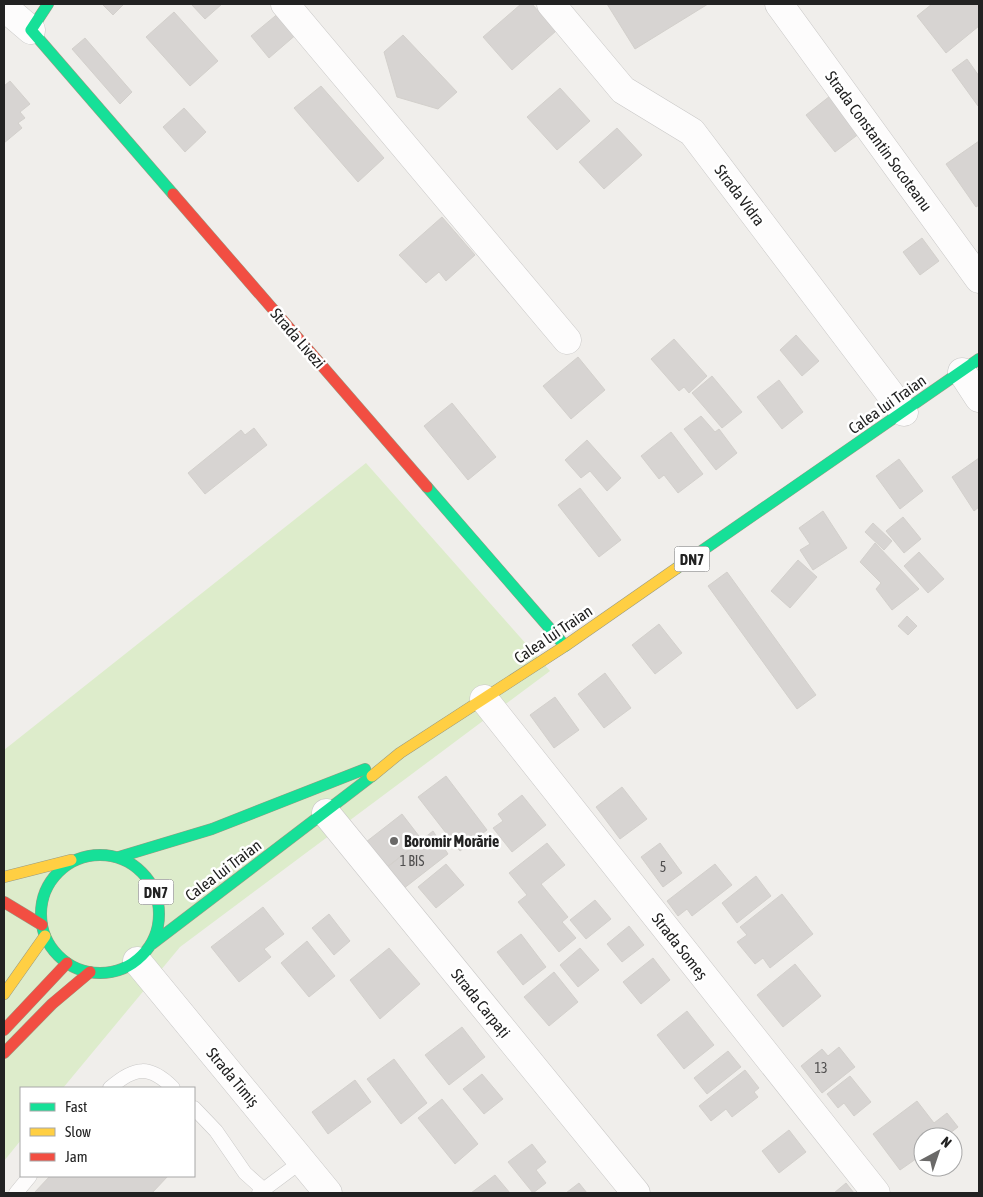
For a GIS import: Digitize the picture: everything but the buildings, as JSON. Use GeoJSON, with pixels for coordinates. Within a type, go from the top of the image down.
{"type":"FeatureCollection","features":[{"type":"Feature","properties":{"kind":"main road"},"geometry":{"type":"LineString","coordinates":[[31,30],[48,4]]}},
{"type":"Feature","properties":{"kind":"main road","name":"Strada Livezi"},"geometry":{"type":"LineString","coordinates":[[31,30],[565,646]]}},
{"type":"Feature","properties":{"kind":"main road","name":"Calea lui Traian"},"geometry":{"type":"LineString","coordinates":[[144,952],[326,813],[400,753],[565,646],[970,365]]}},
{"type":"Feature","properties":{"kind":"main road","name":"DN7"},"geometry":{"type":"LineString","coordinates":[[119,857],[177,841],[253,815],[400,753]]}},
{"type":"Feature","properties":{"kind":"main road","name":"DN7"},"geometry":{"type":"LineString","coordinates":[[4,877],[80,858],[99,854],[119,857],[135,865],[148,877],[156,893],[160,910],[158,927],[144,952],[123,969],[107,973],[90,972],[67,963],[54,951],[43,931],[41,908],[45,892],[53,877],[65,866],[80,858]]}},
{"type":"Feature","properties":{"kind":"main road"},"geometry":{"type":"LineString","coordinates":[[4,902],[43,931],[4,994]]}},
{"type":"Feature","properties":{"kind":"main road"},"geometry":{"type":"LineString","coordinates":[[4,1030],[67,963]]}},
{"type":"Feature","properties":{"kind":"main road"},"geometry":{"type":"LineString","coordinates":[[4,1053],[46,1009],[90,972]]}},
{"type":"Feature","properties":{"kind":"street"},"geometry":{"type":"LineString","coordinates":[[285,4],[567,340]]}},
{"type":"Feature","properties":{"kind":"street","name":"Strada Vidra"},"geometry":{"type":"LineString","coordinates":[[550,4],[623,90],[692,132],[904,412]]}},
{"type":"Feature","properties":{"kind":"street","name":"Strada Constantin Socoteanu"},"geometry":{"type":"LineString","coordinates":[[779,4],[979,279]]}},
{"type":"Feature","properties":{"kind":"street","name":"Strada Livezi"},"geometry":{"type":"LineString","coordinates":[[4,7],[31,30]]}},
{"type":"Feature","properties":{"kind":"street"},"geometry":{"type":"LineString","coordinates":[[970,365],[979,398]]}},
{"type":"Feature","properties":{"kind":"street","name":"Strada Someș"},"geometry":{"type":"LineString","coordinates":[[484,699],[876,1193]]}},
{"type":"Feature","properties":{"kind":"street","name":"Strada Carpați"},"geometry":{"type":"LineString","coordinates":[[326,813],[636,1193]]}},
{"type":"Feature","properties":{"kind":"street","name":"Strada Timiș"},"geometry":{"type":"LineString","coordinates":[[144,952],[328,1193]]}},
{"type":"Feature","properties":{"kind":"lane"},"geometry":{"type":"LineString","coordinates":[[112,1087],[136,1071],[152,1071],[172,1087]]}},
{"type":"Feature","properties":{"kind":"lane"},"geometry":{"type":"LineString","coordinates":[[195,1109],[216,1131],[245,1173],[261,1191],[302,1161]]}},
{"type":"Feature","properties":{"kind":"lane"},"geometry":{"type":"LineString","coordinates":[[16,1193],[29,1177]]}},
{"type":"Feature","properties":{"kind":"green space"},"geometry":{"type":"Polygon","coordinates":[[[366,463],[550,671],[180,947],[64,1087],[20,1087],[20,1141],[4,1161],[4,750],[366,463]]]}},
{"type":"Feature","properties":{"kind":"traffic: fast"},"geometry":{"type":"LineString","coordinates":[[48,4],[31,30],[173,194]]}},
{"type":"Feature","properties":{"kind":"traffic: fast"},"geometry":{"type":"LineString","coordinates":[[677,568],[979,359]]}},
{"type":"Feature","properties":{"kind":"traffic: fast"},"geometry":{"type":"LineString","coordinates":[[427,487],[565,646]]}},
{"type":"Feature","properties":{"kind":"traffic: fast"},"geometry":{"type":"LineString","coordinates":[[119,857],[212,829],[365,769]]}},
{"type":"Feature","properties":{"kind":"traffic: fast"},"geometry":{"type":"LineString","coordinates":[[152,944],[372,776]]}},
{"type":"Feature","properties":{"kind":"traffic: fast"},"geometry":{"type":"LineString","coordinates":[[100,855],[123,859],[142,872],[155,891],[159,914],[155,937],[142,956],[123,969],[100,973],[77,969],[58,956],[45,937],[41,914],[45,891],[58,872],[77,859],[100,855]]}},
{"type":"Feature","properties":{"kind":"traffic: slow"},"geometry":{"type":"LineString","coordinates":[[372,776],[400,753],[565,646],[677,568]]}},
{"type":"Feature","properties":{"kind":"traffic: slow"},"geometry":{"type":"LineString","coordinates":[[4,877],[71,860]]}},
{"type":"Feature","properties":{"kind":"traffic: slow"},"geometry":{"type":"LineString","coordinates":[[4,994],[45,936]]}},
{"type":"Feature","properties":{"kind":"traffic: jam"},"geometry":{"type":"LineString","coordinates":[[173,194],[427,487]]}},
{"type":"Feature","properties":{"kind":"traffic: jam"},"geometry":{"type":"LineString","coordinates":[[4,902],[42,925]]}},
{"type":"Feature","properties":{"kind":"traffic: jam"},"geometry":{"type":"LineString","coordinates":[[4,1030],[67,963]]}},
{"type":"Feature","properties":{"kind":"traffic: jam"},"geometry":{"type":"LineString","coordinates":[[4,1053],[52,1004],[90,972]]}},
{"type":"Feature","properties":{"kind":"place","name":"Boromir Morărie"},"geometry":{"type":"Point","coordinates":[394,841]}}]}
